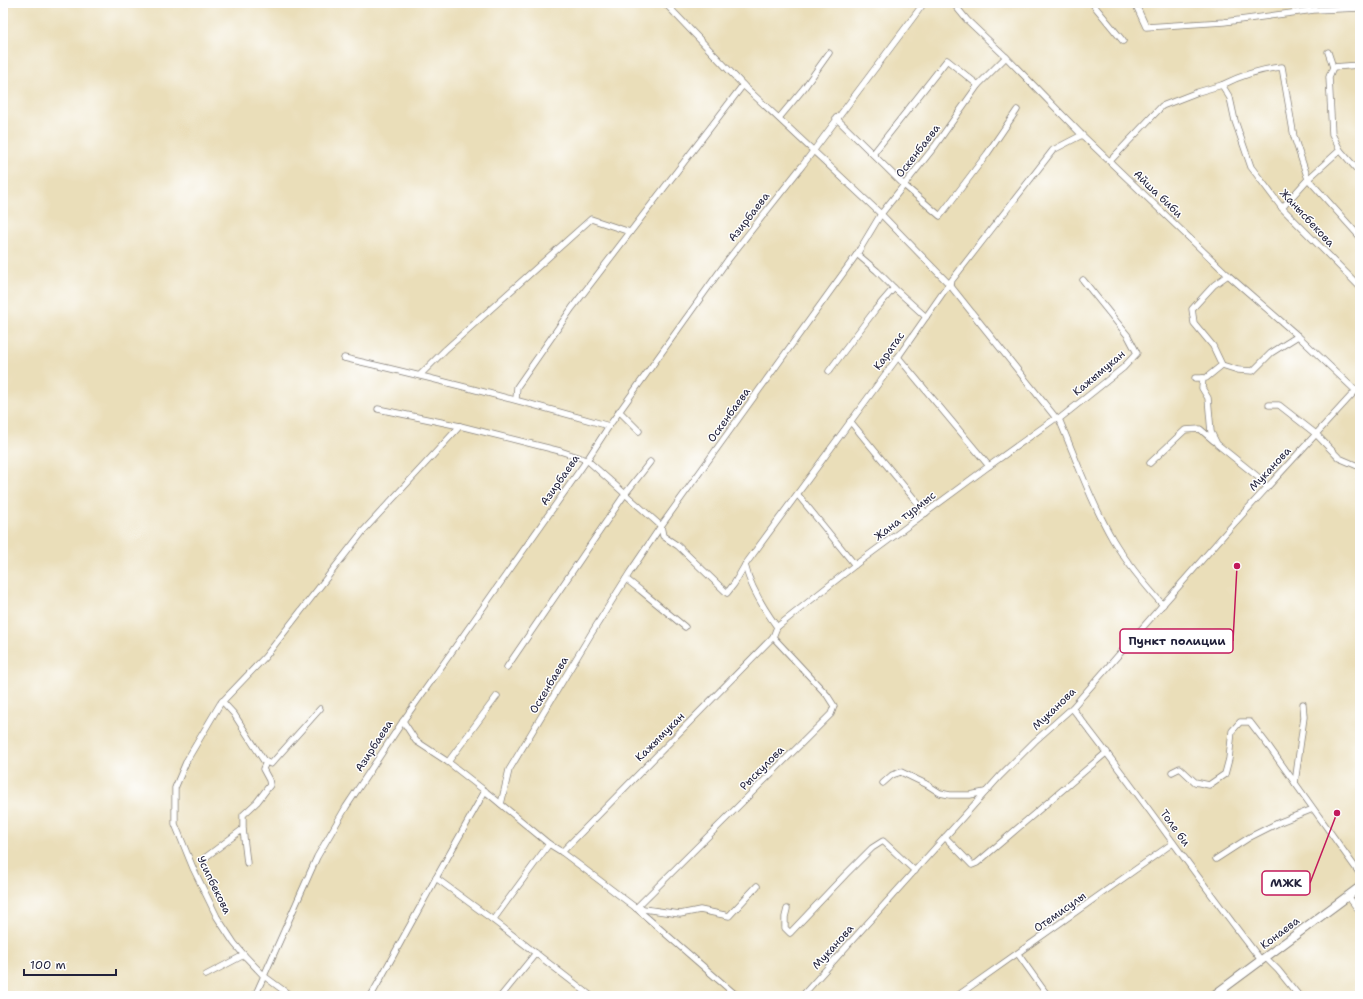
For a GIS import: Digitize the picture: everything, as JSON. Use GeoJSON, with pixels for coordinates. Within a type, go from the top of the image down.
{"type":"FeatureCollection","features":[{"type":"Feature","properties":{"kind":"main road","name":"Конаева"},"geometry":{"type":"LineString","coordinates":[[1213,996],[1360,887]]}},
{"type":"Feature","properties":{"kind":"street"},"geometry":{"type":"LineString","coordinates":[[665,3],[743,85],[881,214],[949,284],[1058,419],[1100,516],[1114,541],[1140,579],[1163,605]]}},
{"type":"Feature","properties":{"kind":"street","name":"Азирбаева"},"geometry":{"type":"LineString","coordinates":[[255,996],[317,857],[346,807],[403,721],[587,460],[619,411],[727,261],[924,3]]}},
{"type":"Feature","properties":{"kind":"street","name":"Айша биби"},"geometry":{"type":"LineString","coordinates":[[953,3],[967,20],[1006,57],[1082,135],[1228,275],[1298,336],[1356,392]]}},
{"type":"Feature","properties":{"kind":"street"},"geometry":{"type":"LineString","coordinates":[[1094,3],[1123,41]]}},
{"type":"Feature","properties":{"kind":"street"},"geometry":{"type":"LineString","coordinates":[[1135,3],[1146,27],[1224,22],[1314,10],[1360,8]]}},
{"type":"Feature","properties":{"kind":"street"},"geometry":{"type":"LineString","coordinates":[[1328,52],[1333,67],[1330,77],[1332,134],[1340,150],[1360,173]]}},
{"type":"Feature","properties":{"kind":"street"},"geometry":{"type":"LineString","coordinates":[[779,118],[804,88],[829,53]]}},
{"type":"Feature","properties":{"kind":"street","name":"Оскенбаева"},"geometry":{"type":"LineString","coordinates":[[501,804],[509,770],[626,579],[661,526],[857,254],[881,214],[935,146],[978,85],[1006,57]]}},
{"type":"Feature","properties":{"kind":"street"},"geometry":{"type":"LineString","coordinates":[[873,154],[948,60],[978,85]]}},
{"type":"Feature","properties":{"kind":"street"},"geometry":{"type":"LineString","coordinates":[[1333,67],[1360,65]]}},
{"type":"Feature","properties":{"kind":"street"},"geometry":{"type":"LineString","coordinates":[[1110,161],[1162,106],[1198,92],[1222,85],[1235,78],[1271,68],[1282,67],[1294,137],[1308,179],[1360,237]]}},
{"type":"Feature","properties":{"kind":"street"},"geometry":{"type":"LineString","coordinates":[[516,399],[517,387],[572,308],[743,85]]}},
{"type":"Feature","properties":{"kind":"street","name":"Жанысбекова"},"geometry":{"type":"LineString","coordinates":[[1222,85],[1230,98],[1235,121],[1251,167],[1282,208],[1360,287]]}},
{"type":"Feature","properties":{"kind":"street"},"geometry":{"type":"LineString","coordinates":[[836,118],[904,185],[940,216],[987,154],[1017,110]]}},
{"type":"Feature","properties":{"kind":"street","name":"Каратас"},"geometry":{"type":"LineString","coordinates":[[661,526],[663,536],[678,546],[727,592],[734,584],[745,565],[798,495],[850,421],[898,357],[949,284],[1054,150],[1082,135]]}},
{"type":"Feature","properties":{"kind":"street"},"geometry":{"type":"LineString","coordinates":[[1282,208],[1308,179],[1340,150]]}},
{"type":"Feature","properties":{"kind":"street"},"geometry":{"type":"LineString","coordinates":[[420,375],[445,350],[591,219],[630,232]]}},
{"type":"Feature","properties":{"kind":"street"},"geometry":{"type":"LineString","coordinates":[[857,254],[926,317]]}},
{"type":"Feature","properties":{"kind":"street"},"geometry":{"type":"LineString","coordinates":[[1228,275],[1214,285],[1192,309],[1194,323],[1213,346],[1222,365],[1238,370],[1253,371],[1271,353],[1298,336]]}},
{"type":"Feature","properties":{"kind":"street","name":"Кажымукан"},"geometry":{"type":"LineString","coordinates":[[1058,419],[1120,371],[1137,353],[1128,336],[1083,280]]}},
{"type":"Feature","properties":{"kind":"street"},"geometry":{"type":"LineString","coordinates":[[829,371],[875,310],[894,288]]}},
{"type":"Feature","properties":{"kind":"street"},"geometry":{"type":"LineString","coordinates":[[898,357],[989,466]]}},
{"type":"Feature","properties":{"kind":"street"},"geometry":{"type":"LineString","coordinates":[[344,358],[516,399],[609,426]]}},
{"type":"Feature","properties":{"kind":"street"},"geometry":{"type":"LineString","coordinates":[[1195,378],[1206,378],[1222,365]]}},
{"type":"Feature","properties":{"kind":"street"},"geometry":{"type":"LineString","coordinates":[[1203,378],[1202,388],[1208,398],[1210,432],[1217,444]]}},
{"type":"Feature","properties":{"kind":"street","name":"Муканова"},"geometry":{"type":"LineString","coordinates":[[802,996],[985,792],[1035,741],[1072,708],[1267,487],[1360,386]]}},
{"type":"Feature","properties":{"kind":"street"},"geometry":{"type":"LineString","coordinates":[[1269,405],[1279,405],[1316,434],[1339,458],[1360,467]]}},
{"type":"Feature","properties":{"kind":"street"},"geometry":{"type":"LineString","coordinates":[[378,409],[460,426],[560,451],[587,460],[661,526]]}},
{"type":"Feature","properties":{"kind":"street"},"geometry":{"type":"LineString","coordinates":[[619,411],[639,431]]}},
{"type":"Feature","properties":{"kind":"street","name":"Жана турмыс"},"geometry":{"type":"LineString","coordinates":[[773,637],[777,627],[855,565],[989,466],[1058,419]]}},
{"type":"Feature","properties":{"kind":"street"},"geometry":{"type":"LineString","coordinates":[[850,421],[926,513]]}},
{"type":"Feature","properties":{"kind":"street","name":"Усипбекова"},"geometry":{"type":"LineString","coordinates":[[291,996],[264,976],[244,955],[234,943],[217,917],[193,868],[175,824],[175,788],[187,760],[222,701],[265,657],[364,530],[460,426]]}},
{"type":"Feature","properties":{"kind":"street"},"geometry":{"type":"LineString","coordinates":[[1150,464],[1185,430],[1200,429],[1258,477],[1267,487]]}},
{"type":"Feature","properties":{"kind":"street"},"geometry":{"type":"LineString","coordinates":[[507,667],[625,494],[650,462]]}},
{"type":"Feature","properties":{"kind":"street"},"geometry":{"type":"LineString","coordinates":[[798,495],[855,565]]}},
{"type":"Feature","properties":{"kind":"street"},"geometry":{"type":"LineString","coordinates":[[745,565],[748,577],[764,610],[777,627]]}},
{"type":"Feature","properties":{"kind":"street"},"geometry":{"type":"LineString","coordinates":[[626,579],[684,627]]}},
{"type":"Feature","properties":{"kind":"street","name":"Кажымукан"},"geometry":{"type":"LineString","coordinates":[[562,852],[773,637]]}},
{"type":"Feature","properties":{"kind":"street","name":"Рыскулова"},"geometry":{"type":"LineString","coordinates":[[636,908],[831,714],[834,706],[827,695],[773,637]]}},
{"type":"Feature","properties":{"kind":"street"},"geometry":{"type":"LineString","coordinates":[[448,762],[497,696]]}},
{"type":"Feature","properties":{"kind":"street"},"geometry":{"type":"LineString","coordinates":[[222,701],[234,714],[264,761],[271,764],[320,709]]}},
{"type":"Feature","properties":{"kind":"street"},"geometry":{"type":"LineString","coordinates":[[1295,783],[1304,717],[1303,704]]}},
{"type":"Feature","properties":{"kind":"street","name":"Толе би"},"geometry":{"type":"LineString","coordinates":[[1072,708],[1107,752],[1194,872],[1263,959],[1278,970],[1300,996]]}},
{"type":"Feature","properties":{"kind":"street"},"geometry":{"type":"LineString","coordinates":[[403,721],[416,741],[448,762],[486,791],[549,844],[562,852],[636,908],[737,996]]}},
{"type":"Feature","properties":{"kind":"street"},"geometry":{"type":"LineString","coordinates":[[1172,772],[1180,768],[1195,782],[1209,785],[1225,774],[1229,759],[1232,731],[1240,722],[1250,722],[1360,874]]}},
{"type":"Feature","properties":{"kind":"street"},"geometry":{"type":"LineString","coordinates":[[945,838],[972,865],[976,863],[1107,752]]}},
{"type":"Feature","properties":{"kind":"street"},"geometry":{"type":"LineString","coordinates":[[247,862],[243,815],[257,802],[270,785],[264,769],[266,762]]}},
{"type":"Feature","properties":{"kind":"street"},"geometry":{"type":"LineString","coordinates":[[883,783],[892,775],[901,772],[926,784],[940,793],[963,795],[985,792]]}},
{"type":"Feature","properties":{"kind":"street"},"geometry":{"type":"LineString","coordinates":[[371,996],[486,791]]}},
{"type":"Feature","properties":{"kind":"street"},"geometry":{"type":"LineString","coordinates":[[1216,859],[1250,836],[1313,809]]}},
{"type":"Feature","properties":{"kind":"street"},"geometry":{"type":"LineString","coordinates":[[206,857],[243,829]]}},
{"type":"Feature","properties":{"kind":"street"},"geometry":{"type":"LineString","coordinates":[[786,908],[785,928],[790,932],[872,848],[883,841],[915,871]]}},
{"type":"Feature","properties":{"kind":"street","name":"Отемисулы"},"geometry":{"type":"LineString","coordinates":[[957,996],[1173,843]]}},
{"type":"Feature","properties":{"kind":"street"},"geometry":{"type":"LineString","coordinates":[[493,920],[549,844]]}},
{"type":"Feature","properties":{"kind":"street"},"geometry":{"type":"LineString","coordinates":[[436,878],[592,996]]}},
{"type":"Feature","properties":{"kind":"street"},"geometry":{"type":"LineString","coordinates":[[636,908],[680,914],[700,910],[729,916],[757,886]]}},
{"type":"Feature","properties":{"kind":"street"},"geometry":{"type":"LineString","coordinates":[[1348,896],[1360,912]]}},
{"type":"Feature","properties":{"kind":"street"},"geometry":{"type":"LineString","coordinates":[[501,996],[536,953]]}},
{"type":"Feature","properties":{"kind":"street"},"geometry":{"type":"LineString","coordinates":[[1018,954],[1045,995]]}},
{"type":"Feature","properties":{"kind":"street"},"geometry":{"type":"LineString","coordinates":[[206,975],[244,955]]}},
{"type":"Feature","properties":{"kind":"place","name":"Пункт полиции"},"geometry":{"type":"Point","coordinates":[1237,566]}},
{"type":"Feature","properties":{"kind":"place","name":"МЖК"},"geometry":{"type":"Point","coordinates":[1337,813]}}]}
